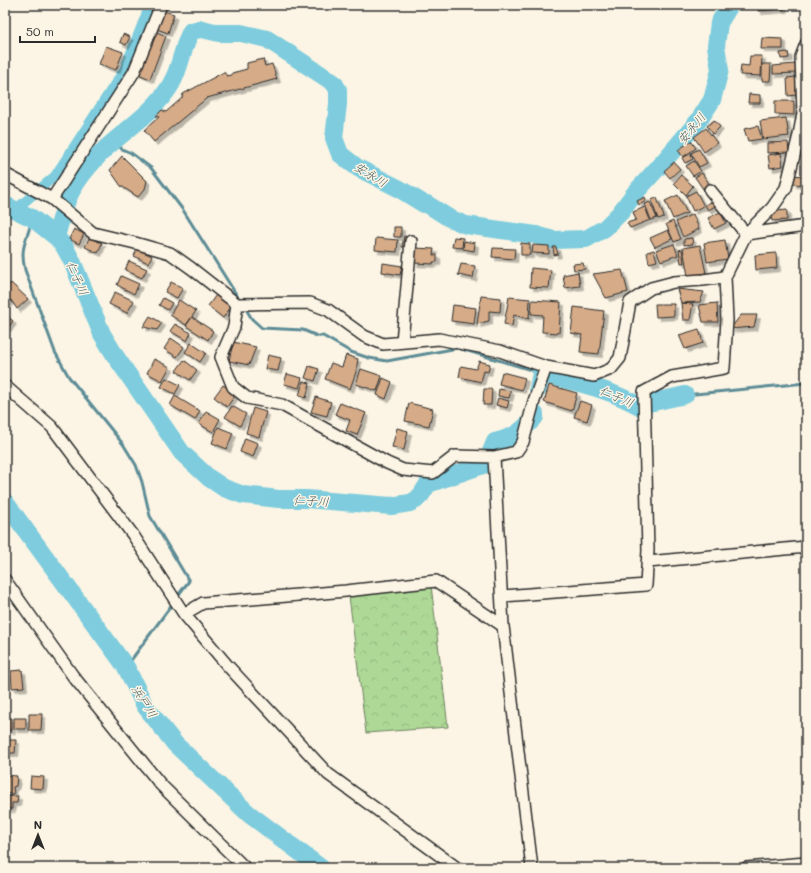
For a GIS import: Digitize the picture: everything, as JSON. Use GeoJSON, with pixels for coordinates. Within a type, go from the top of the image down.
{"type":"FeatureCollection","features":[{"type":"Feature","properties":{"kind":"street"},"geometry":{"type":"LineString","coordinates":[[52,199],[134,72],[161,5]]}},
{"type":"Feature","properties":{"kind":"street"},"geometry":{"type":"LineString","coordinates":[[502,596],[646,586],[648,562],[644,392],[672,377],[724,368],[727,320],[725,277],[746,234],[772,208],[786,188],[804,120],[801,57],[806,44]]}},
{"type":"Feature","properties":{"kind":"street"},"geometry":{"type":"LineString","coordinates":[[5,174],[52,199],[93,233],[170,253],[237,304],[310,303],[328,310],[364,336],[383,344],[439,339],[500,351],[546,367],[594,376],[611,369],[620,358],[630,302],[651,288],[674,282],[725,277]]}},
{"type":"Feature","properties":{"kind":"street"},"geometry":{"type":"LineString","coordinates":[[710,190],[746,234]]}},
{"type":"Feature","properties":{"kind":"street"},"geometry":{"type":"LineString","coordinates":[[746,234],[806,226]]}},
{"type":"Feature","properties":{"kind":"street"},"geometry":{"type":"LineString","coordinates":[[402,342],[411,241]]}},
{"type":"Feature","properties":{"kind":"street"},"geometry":{"type":"LineString","coordinates":[[237,304],[234,326],[220,357],[233,386],[248,398],[282,405],[387,463],[403,470],[433,473],[455,456],[494,457],[516,452],[523,442],[534,401],[546,367]]}},
{"type":"Feature","properties":{"kind":"street"},"geometry":{"type":"LineString","coordinates":[[5,386],[52,427],[133,535],[184,614],[227,665],[328,774],[457,868]]}},
{"type":"Feature","properties":{"kind":"street"},"geometry":{"type":"LineString","coordinates":[[494,457],[503,626],[532,868]]}},
{"type":"Feature","properties":{"kind":"street"},"geometry":{"type":"LineString","coordinates":[[648,562],[806,546]]}},
{"type":"Feature","properties":{"kind":"street"},"geometry":{"type":"LineString","coordinates":[[5,580],[73,676],[156,779],[245,868]]}},
{"type":"Feature","properties":{"kind":"street"},"geometry":{"type":"LineString","coordinates":[[184,614],[203,604],[436,581],[503,626]]}},
{"type":"Feature","properties":{"kind":"street"},"geometry":{"type":"LineString","coordinates":[[746,868],[806,863]]}},
{"type":"Feature","properties":{"kind":"green space"},"geometry":{"type":"Polygon","coordinates":[[[431,585],[448,727],[366,733],[349,596],[431,585]]]}},
{"type":"Feature","properties":{"kind":"building"},"geometry":{"type":"Polygon","coordinates":[[[758,5],[783,5],[784,9],[758,11],[758,5]]]}},
{"type":"Feature","properties":{"kind":"building"},"geometry":{"type":"Polygon","coordinates":[[[160,10],[174,14],[168,33],[154,28],[160,10]]]}},
{"type":"Feature","properties":{"kind":"building"},"geometry":{"type":"Polygon","coordinates":[[[152,30],[166,36],[150,79],[136,73],[152,30]]]}},
{"type":"Feature","properties":{"kind":"building"},"geometry":{"type":"Polygon","coordinates":[[[123,34],[130,37],[126,45],[120,42],[123,34]]]}},
{"type":"Feature","properties":{"kind":"building"},"geometry":{"type":"Polygon","coordinates":[[[762,38],[783,39],[783,49],[761,49],[762,38]]]}},
{"type":"Feature","properties":{"kind":"building"},"geometry":{"type":"Polygon","coordinates":[[[106,46],[123,52],[116,70],[99,64],[106,46]]]}},
{"type":"Feature","properties":{"kind":"building"},"geometry":{"type":"Polygon","coordinates":[[[788,52],[789,58],[781,59],[780,53],[788,52]]]}},
{"type":"Feature","properties":{"kind":"building"},"geometry":{"type":"Polygon","coordinates":[[[750,56],[762,56],[761,76],[740,75],[741,65],[749,66],[750,56]]]}},
{"type":"Feature","properties":{"kind":"building"},"geometry":{"type":"Polygon","coordinates":[[[263,59],[265,66],[272,64],[277,79],[207,98],[154,142],[144,130],[159,117],[156,116],[162,110],[166,112],[182,98],[183,94],[224,72],[227,76],[232,75],[232,73],[247,69],[247,63],[263,59]]]}},
{"type":"Feature","properties":{"kind":"building"},"geometry":{"type":"Polygon","coordinates":[[[762,64],[771,64],[770,81],[762,81],[762,64]]]}},
{"type":"Feature","properties":{"kind":"building"},"geometry":{"type":"Polygon","coordinates":[[[795,64],[796,73],[773,74],[773,66],[795,64]]]}},
{"type":"Feature","properties":{"kind":"building"},"geometry":{"type":"Polygon","coordinates":[[[796,77],[796,95],[788,96],[787,78],[796,77]]]}},
{"type":"Feature","properties":{"kind":"building"},"geometry":{"type":"Polygon","coordinates":[[[749,94],[760,95],[760,103],[748,103],[749,94]]]}},
{"type":"Feature","properties":{"kind":"building"},"geometry":{"type":"Polygon","coordinates":[[[775,101],[794,101],[794,115],[775,114],[775,101]]]}},
{"type":"Feature","properties":{"kind":"building"},"geometry":{"type":"Polygon","coordinates":[[[786,118],[789,136],[763,139],[760,121],[786,118]]]}},
{"type":"Feature","properties":{"kind":"building"},"geometry":{"type":"Polygon","coordinates":[[[714,120],[720,127],[713,134],[707,126],[714,120]]]}},
{"type":"Feature","properties":{"kind":"building"},"geometry":{"type":"Polygon","coordinates":[[[758,126],[762,139],[748,141],[744,129],[758,126]]]}},
{"type":"Feature","properties":{"kind":"building"},"geometry":{"type":"Polygon","coordinates":[[[706,128],[717,143],[704,152],[694,137],[706,128]]]}},
{"type":"Feature","properties":{"kind":"building"},"geometry":{"type":"Polygon","coordinates":[[[691,141],[696,148],[683,157],[678,150],[691,141]]]}},
{"type":"Feature","properties":{"kind":"building"},"geometry":{"type":"Polygon","coordinates":[[[788,142],[789,152],[767,153],[767,143],[788,142]]]}},
{"type":"Feature","properties":{"kind":"building"},"geometry":{"type":"Polygon","coordinates":[[[699,149],[707,163],[699,167],[691,153],[699,149]]]}},
{"type":"Feature","properties":{"kind":"building"},"geometry":{"type":"Polygon","coordinates":[[[781,153],[783,166],[770,168],[768,155],[781,153]]]}},
{"type":"Feature","properties":{"kind":"building"},"geometry":{"type":"Polygon","coordinates":[[[690,154],[693,159],[685,163],[682,158],[690,154]]]}},
{"type":"Feature","properties":{"kind":"building"},"geometry":{"type":"Polygon","coordinates":[[[122,156],[147,181],[145,189],[138,197],[121,186],[110,170],[122,156]]]}},
{"type":"Feature","properties":{"kind":"building"},"geometry":{"type":"Polygon","coordinates":[[[694,161],[701,171],[693,176],[686,166],[694,161]]]}},
{"type":"Feature","properties":{"kind":"building"},"geometry":{"type":"Polygon","coordinates":[[[674,162],[680,169],[670,178],[664,171],[674,162]]]}},
{"type":"Feature","properties":{"kind":"building"},"geometry":{"type":"Polygon","coordinates":[[[702,173],[710,185],[703,189],[695,177],[702,173]]]}},
{"type":"Feature","properties":{"kind":"building"},"geometry":{"type":"Polygon","coordinates":[[[681,175],[693,186],[686,195],[674,183],[681,175]]]}},
{"type":"Feature","properties":{"kind":"building"},"geometry":{"type":"Polygon","coordinates":[[[790,175],[806,176],[806,185],[793,184],[790,175]]]}},
{"type":"Feature","properties":{"kind":"building"},"geometry":{"type":"Polygon","coordinates":[[[696,191],[704,206],[693,211],[686,196],[696,191]]]}},
{"type":"Feature","properties":{"kind":"building"},"geometry":{"type":"Polygon","coordinates":[[[678,195],[687,213],[673,219],[665,201],[678,195]]]}},
{"type":"Feature","properties":{"kind":"building"},"geometry":{"type":"Polygon","coordinates":[[[645,197],[646,201],[639,205],[637,201],[645,197]]]}},
{"type":"Feature","properties":{"kind":"building"},"geometry":{"type":"Polygon","coordinates":[[[657,198],[664,217],[658,219],[651,200],[657,198]]]}},
{"type":"Feature","properties":{"kind":"building"},"geometry":{"type":"Polygon","coordinates":[[[713,201],[716,206],[708,210],[705,205],[713,201]]]}},
{"type":"Feature","properties":{"kind":"building"},"geometry":{"type":"Polygon","coordinates":[[[650,202],[657,218],[651,220],[645,204],[650,202]]]}},
{"type":"Feature","properties":{"kind":"building"},"geometry":{"type":"Polygon","coordinates":[[[645,207],[650,220],[630,228],[627,223],[636,220],[633,212],[645,207]]]}},
{"type":"Feature","properties":{"kind":"building"},"geometry":{"type":"Polygon","coordinates":[[[787,210],[787,220],[772,221],[771,215],[776,211],[787,210]]]}},
{"type":"Feature","properties":{"kind":"building"},"geometry":{"type":"Polygon","coordinates":[[[720,212],[726,223],[714,229],[708,218],[720,212]]]}},
{"type":"Feature","properties":{"kind":"building"},"geometry":{"type":"Polygon","coordinates":[[[693,214],[699,229],[683,237],[676,222],[693,214]]]}},
{"type":"Feature","properties":{"kind":"building"},"geometry":{"type":"Polygon","coordinates":[[[673,221],[681,239],[674,242],[666,224],[673,221]]]}},
{"type":"Feature","properties":{"kind":"building"},"geometry":{"type":"Polygon","coordinates":[[[394,227],[401,227],[401,237],[394,237],[394,227]]]}},
{"type":"Feature","properties":{"kind":"building"},"geometry":{"type":"Polygon","coordinates":[[[74,229],[84,234],[79,244],[69,239],[74,229]]]}},
{"type":"Feature","properties":{"kind":"building"},"geometry":{"type":"Polygon","coordinates":[[[668,230],[672,239],[655,247],[650,238],[668,230]]]}},
{"type":"Feature","properties":{"kind":"building"},"geometry":{"type":"Polygon","coordinates":[[[404,236],[408,237],[407,247],[402,247],[404,236]]]}},
{"type":"Feature","properties":{"kind":"building"},"geometry":{"type":"Polygon","coordinates":[[[454,237],[463,238],[462,248],[452,247],[454,237]]]}},
{"type":"Feature","properties":{"kind":"building"},"geometry":{"type":"Polygon","coordinates":[[[89,238],[102,243],[98,253],[85,247],[89,238]]]}},
{"type":"Feature","properties":{"kind":"building"},"geometry":{"type":"Polygon","coordinates":[[[376,238],[398,240],[397,252],[375,250],[376,238]]]}},
{"type":"Feature","properties":{"kind":"building"},"geometry":{"type":"Polygon","coordinates":[[[692,238],[693,244],[684,245],[684,239],[692,238]]]}},
{"type":"Feature","properties":{"kind":"building"},"geometry":{"type":"Polygon","coordinates":[[[725,240],[728,259],[707,262],[704,243],[725,240]]]}},
{"type":"Feature","properties":{"kind":"building"},"geometry":{"type":"Polygon","coordinates":[[[464,241],[475,243],[474,251],[463,249],[464,241]]]}},
{"type":"Feature","properties":{"kind":"building"},"geometry":{"type":"Polygon","coordinates":[[[521,243],[530,244],[530,255],[521,255],[521,243]]]}},
{"type":"Feature","properties":{"kind":"building"},"geometry":{"type":"Polygon","coordinates":[[[674,244],[678,255],[661,261],[656,250],[674,244]]]}},
{"type":"Feature","properties":{"kind":"building"},"geometry":{"type":"Polygon","coordinates":[[[533,245],[549,246],[549,254],[532,253],[533,245]]]}},
{"type":"Feature","properties":{"kind":"building"},"geometry":{"type":"Polygon","coordinates":[[[700,245],[706,273],[688,276],[683,248],[700,245]]]}},
{"type":"Feature","properties":{"kind":"building"},"geometry":{"type":"Polygon","coordinates":[[[553,247],[556,247],[558,254],[554,255],[553,247]]]}},
{"type":"Feature","properties":{"kind":"building"},"geometry":{"type":"Polygon","coordinates":[[[415,248],[434,249],[433,255],[437,255],[437,262],[433,262],[433,264],[414,263],[415,248]]]}},
{"type":"Feature","properties":{"kind":"building"},"geometry":{"type":"Polygon","coordinates":[[[493,248],[515,249],[514,259],[492,257],[493,248]]]}},
{"type":"Feature","properties":{"kind":"building"},"geometry":{"type":"Polygon","coordinates":[[[137,249],[152,256],[148,263],[134,256],[137,249]]]}},
{"type":"Feature","properties":{"kind":"building"},"geometry":{"type":"Polygon","coordinates":[[[682,249],[684,263],[681,263],[679,250],[682,249]]]}},
{"type":"Feature","properties":{"kind":"building"},"geometry":{"type":"Polygon","coordinates":[[[654,250],[657,261],[649,263],[647,252],[654,250]]]}},
{"type":"Feature","properties":{"kind":"building"},"geometry":{"type":"Polygon","coordinates":[[[776,253],[777,268],[756,270],[755,255],[776,253]]]}},
{"type":"Feature","properties":{"kind":"building"},"geometry":{"type":"Polygon","coordinates":[[[129,261],[147,269],[142,278],[125,270],[129,261]]]}},
{"type":"Feature","properties":{"kind":"building"},"geometry":{"type":"Polygon","coordinates":[[[383,263],[402,266],[400,275],[382,272],[383,263]]]}},
{"type":"Feature","properties":{"kind":"building"},"geometry":{"type":"Polygon","coordinates":[[[583,263],[585,269],[574,270],[573,264],[583,263]]]}},
{"type":"Feature","properties":{"kind":"building"},"geometry":{"type":"Polygon","coordinates":[[[461,264],[475,266],[473,278],[458,275],[461,264]]]}},
{"type":"Feature","properties":{"kind":"building"},"geometry":{"type":"Polygon","coordinates":[[[531,268],[551,270],[549,288],[530,287],[531,268]]]}},
{"type":"Feature","properties":{"kind":"building"},"geometry":{"type":"Polygon","coordinates":[[[622,270],[628,292],[606,298],[593,274],[622,270]]]}},
{"type":"Feature","properties":{"kind":"building"},"geometry":{"type":"Polygon","coordinates":[[[578,272],[580,286],[565,288],[563,275],[578,272]]]}},
{"type":"Feature","properties":{"kind":"building"},"geometry":{"type":"Polygon","coordinates":[[[121,276],[139,284],[134,294],[117,285],[121,276]]]}},
{"type":"Feature","properties":{"kind":"building"},"geometry":{"type":"Polygon","coordinates":[[[171,282],[183,288],[177,298],[165,292],[171,282]]]}},
{"type":"Feature","properties":{"kind":"building"},"geometry":{"type":"Polygon","coordinates":[[[11,283],[28,299],[17,309],[11,300],[5,306],[5,288],[11,283]]]}},
{"type":"Feature","properties":{"kind":"building"},"geometry":{"type":"Polygon","coordinates":[[[677,289],[704,292],[700,302],[681,303],[677,289]]]}},
{"type":"Feature","properties":{"kind":"building"},"geometry":{"type":"Polygon","coordinates":[[[115,292],[134,301],[127,313],[109,304],[115,292]]]}},
{"type":"Feature","properties":{"kind":"building"},"geometry":{"type":"Polygon","coordinates":[[[216,295],[231,307],[223,318],[208,306],[216,295]]]}},
{"type":"Feature","properties":{"kind":"building"},"geometry":{"type":"Polygon","coordinates":[[[481,296],[501,298],[500,312],[489,311],[489,321],[477,324],[481,296]]]}},
{"type":"Feature","properties":{"kind":"building"},"geometry":{"type":"Polygon","coordinates":[[[509,297],[530,299],[529,319],[514,315],[512,326],[504,324],[509,297]]]}},
{"type":"Feature","properties":{"kind":"building"},"geometry":{"type":"Polygon","coordinates":[[[163,298],[172,303],[168,310],[159,305],[163,298]]]}},
{"type":"Feature","properties":{"kind":"building"},"geometry":{"type":"Polygon","coordinates":[[[179,300],[196,311],[186,325],[170,315],[179,300]]]}},
{"type":"Feature","properties":{"kind":"building"},"geometry":{"type":"Polygon","coordinates":[[[532,300],[561,302],[559,333],[542,332],[543,315],[531,314],[532,300]]]}},
{"type":"Feature","properties":{"kind":"building"},"geometry":{"type":"Polygon","coordinates":[[[681,303],[693,304],[690,320],[683,320],[681,303]]]}},
{"type":"Feature","properties":{"kind":"building"},"geometry":{"type":"Polygon","coordinates":[[[717,303],[718,322],[703,322],[699,305],[717,303]]]}},
{"type":"Feature","properties":{"kind":"building"},"geometry":{"type":"Polygon","coordinates":[[[655,304],[674,304],[674,316],[656,317],[655,304]]]}},
{"type":"Feature","properties":{"kind":"building"},"geometry":{"type":"Polygon","coordinates":[[[453,305],[476,308],[474,324],[451,321],[453,305]]]}},
{"type":"Feature","properties":{"kind":"building"},"geometry":{"type":"Polygon","coordinates":[[[574,307],[604,311],[599,354],[580,352],[582,335],[571,333],[574,307]]]}},
{"type":"Feature","properties":{"kind":"building"},"geometry":{"type":"Polygon","coordinates":[[[5,314],[13,321],[8,328],[5,326],[5,314]]]}},
{"type":"Feature","properties":{"kind":"building"},"geometry":{"type":"Polygon","coordinates":[[[741,315],[757,315],[754,327],[730,329],[741,315]]]}},
{"type":"Feature","properties":{"kind":"building"},"geometry":{"type":"Polygon","coordinates":[[[150,316],[162,323],[157,330],[143,327],[150,316]]]}},
{"type":"Feature","properties":{"kind":"building"},"geometry":{"type":"Polygon","coordinates":[[[192,317],[213,331],[208,340],[186,326],[192,317]]]}},
{"type":"Feature","properties":{"kind":"building"},"geometry":{"type":"Polygon","coordinates":[[[175,324],[191,333],[187,341],[170,331],[175,324]]]}},
{"type":"Feature","properties":{"kind":"building"},"geometry":{"type":"Polygon","coordinates":[[[699,329],[703,343],[685,349],[679,335],[699,329]]]}},
{"type":"Feature","properties":{"kind":"building"},"geometry":{"type":"Polygon","coordinates":[[[171,338],[184,347],[177,357],[164,349],[171,338]]]}},
{"type":"Feature","properties":{"kind":"building"},"geometry":{"type":"Polygon","coordinates":[[[233,342],[256,347],[249,365],[229,361],[233,342]]]}},
{"type":"Feature","properties":{"kind":"building"},"geometry":{"type":"Polygon","coordinates":[[[191,343],[206,353],[200,362],[185,352],[191,343]]]}},
{"type":"Feature","properties":{"kind":"building"},"geometry":{"type":"Polygon","coordinates":[[[268,355],[281,358],[278,371],[265,369],[268,355]]]}},
{"type":"Feature","properties":{"kind":"building"},"geometry":{"type":"Polygon","coordinates":[[[346,355],[358,359],[356,372],[350,389],[325,379],[331,363],[342,367],[346,355]]]}},
{"type":"Feature","properties":{"kind":"building"},"geometry":{"type":"Polygon","coordinates":[[[154,359],[170,367],[162,381],[147,373],[154,359]]]}},
{"type":"Feature","properties":{"kind":"building"},"geometry":{"type":"Polygon","coordinates":[[[184,360],[197,370],[190,380],[176,371],[184,360]]]}},
{"type":"Feature","properties":{"kind":"building"},"geometry":{"type":"Polygon","coordinates":[[[479,361],[490,364],[488,372],[484,371],[481,382],[459,377],[461,366],[476,369],[479,361]]]}},
{"type":"Feature","properties":{"kind":"building"},"geometry":{"type":"Polygon","coordinates":[[[309,366],[319,369],[315,381],[305,378],[309,366]]]}},
{"type":"Feature","properties":{"kind":"building"},"geometry":{"type":"Polygon","coordinates":[[[361,369],[382,376],[377,391],[356,384],[361,369]]]}},
{"type":"Feature","properties":{"kind":"building"},"geometry":{"type":"Polygon","coordinates":[[[502,372],[525,378],[522,390],[499,384],[502,372]]]}},
{"type":"Feature","properties":{"kind":"building"},"geometry":{"type":"Polygon","coordinates":[[[287,374],[302,378],[299,388],[284,384],[287,374]]]}},
{"type":"Feature","properties":{"kind":"building"},"geometry":{"type":"Polygon","coordinates":[[[166,378],[180,385],[175,394],[161,387],[166,378]]]}},
{"type":"Feature","properties":{"kind":"building"},"geometry":{"type":"Polygon","coordinates":[[[383,378],[392,382],[386,399],[377,395],[383,378]]]}},
{"type":"Feature","properties":{"kind":"building"},"geometry":{"type":"Polygon","coordinates":[[[303,381],[310,383],[306,398],[299,396],[303,381]]]}},
{"type":"Feature","properties":{"kind":"building"},"geometry":{"type":"Polygon","coordinates":[[[223,385],[236,394],[227,407],[214,397],[223,385]]]}},
{"type":"Feature","properties":{"kind":"building"},"geometry":{"type":"Polygon","coordinates":[[[549,385],[577,393],[572,411],[544,402],[549,385]]]}},
{"type":"Feature","properties":{"kind":"building"},"geometry":{"type":"Polygon","coordinates":[[[484,389],[492,389],[491,405],[483,405],[484,389]]]}},
{"type":"Feature","properties":{"kind":"building"},"geometry":{"type":"Polygon","coordinates":[[[499,389],[511,391],[509,398],[498,396],[499,389]]]}},
{"type":"Feature","properties":{"kind":"building"},"geometry":{"type":"Polygon","coordinates":[[[175,396],[200,411],[195,420],[170,405],[175,396]]]}},
{"type":"Feature","properties":{"kind":"building"},"geometry":{"type":"Polygon","coordinates":[[[316,397],[331,402],[327,416],[311,412],[316,397]]]}},
{"type":"Feature","properties":{"kind":"building"},"geometry":{"type":"Polygon","coordinates":[[[498,398],[509,401],[507,408],[496,405],[498,398]]]}},
{"type":"Feature","properties":{"kind":"building"},"geometry":{"type":"Polygon","coordinates":[[[580,401],[592,405],[587,421],[574,417],[580,401]]]}},
{"type":"Feature","properties":{"kind":"building"},"geometry":{"type":"Polygon","coordinates":[[[340,403],[366,413],[357,435],[346,431],[350,420],[335,414],[340,403]]]}},
{"type":"Feature","properties":{"kind":"building"},"geometry":{"type":"Polygon","coordinates":[[[409,403],[433,409],[429,426],[405,421],[409,403]]]}},
{"type":"Feature","properties":{"kind":"building"},"geometry":{"type":"Polygon","coordinates":[[[232,406],[246,414],[240,426],[225,417],[232,406]]]}},
{"type":"Feature","properties":{"kind":"building"},"geometry":{"type":"Polygon","coordinates":[[[253,408],[266,412],[259,437],[246,433],[253,408]]]}},
{"type":"Feature","properties":{"kind":"building"},"geometry":{"type":"Polygon","coordinates":[[[206,411],[220,419],[213,432],[199,424],[206,411]]]}},
{"type":"Feature","properties":{"kind":"building"},"geometry":{"type":"Polygon","coordinates":[[[218,427],[233,433],[227,449],[212,443],[218,427]]]}},
{"type":"Feature","properties":{"kind":"building"},"geometry":{"type":"Polygon","coordinates":[[[397,428],[408,431],[404,450],[392,447],[397,428]]]}},
{"type":"Feature","properties":{"kind":"building"},"geometry":{"type":"Polygon","coordinates":[[[245,438],[258,443],[253,457],[240,452],[245,438]]]}},
{"type":"Feature","properties":{"kind":"building"},"geometry":{"type":"Polygon","coordinates":[[[22,670],[24,687],[12,688],[11,671],[22,670]]]}},
{"type":"Feature","properties":{"kind":"building"},"geometry":{"type":"Polygon","coordinates":[[[29,714],[42,714],[41,730],[29,730],[29,714]]]}},
{"type":"Feature","properties":{"kind":"building"},"geometry":{"type":"Polygon","coordinates":[[[5,718],[12,718],[12,730],[5,730],[5,718]]]}},
{"type":"Feature","properties":{"kind":"building"},"geometry":{"type":"Polygon","coordinates":[[[14,718],[26,718],[26,729],[14,729],[14,718]]]}},
{"type":"Feature","properties":{"kind":"building"},"geometry":{"type":"Polygon","coordinates":[[[5,740],[16,740],[15,753],[5,753],[5,740]]]}},
{"type":"Feature","properties":{"kind":"building"},"geometry":{"type":"Polygon","coordinates":[[[5,775],[17,776],[16,786],[13,787],[14,794],[5,793],[5,775]]]}},
{"type":"Feature","properties":{"kind":"building"},"geometry":{"type":"Polygon","coordinates":[[[31,776],[44,777],[43,789],[30,788],[31,776]]]}},
{"type":"Feature","properties":{"kind":"building"},"geometry":{"type":"Polygon","coordinates":[[[5,796],[18,796],[17,803],[12,803],[12,809],[5,809],[5,796]]]}},
{"type":"Feature","properties":{"kind":"waterway"},"geometry":{"type":"LineString","coordinates":[[15,210],[55,176],[124,70],[150,5]]}},
{"type":"Feature","properties":{"kind":"waterway","name":"安永川"},"geometry":{"type":"LineString","coordinates":[[56,237],[67,201],[72,190],[81,177],[106,148],[145,115],[160,100],[171,85],[191,31],[202,29],[219,33],[241,33],[267,39],[334,83],[338,90],[334,138],[340,154],[358,168],[398,188],[449,218],[466,225],[536,235],[553,240],[586,239],[605,228],[620,213],[635,193],[699,120],[712,100],[720,70],[716,46],[719,23],[730,5]]}},
{"type":"Feature","properties":{"kind":"waterway"},"geometry":{"type":"LineString","coordinates":[[114,142],[151,168],[183,210],[241,302]]}},
{"type":"Feature","properties":{"kind":"waterway","name":"仁子川"},"geometry":{"type":"LineString","coordinates":[[5,205],[32,218],[56,237],[64,246],[72,261],[102,334],[116,357],[182,453],[209,478],[224,488],[243,495],[279,499],[306,499],[391,506],[410,503],[421,495],[428,484],[486,464],[495,442],[508,438],[517,433],[535,417],[535,414]]}},
{"type":"Feature","properties":{"kind":"waterway"},"geometry":{"type":"LineString","coordinates":[[32,218],[25,243],[23,262],[55,352],[69,377],[123,444],[136,465],[142,482],[150,516],[189,581],[176,598]]}},
{"type":"Feature","properties":{"kind":"waterway"},"geometry":{"type":"LineString","coordinates":[[244,306],[252,319],[262,328],[303,330],[317,336],[323,336],[351,352],[369,358],[387,361],[458,348],[541,373]]}},
{"type":"Feature","properties":{"kind":"waterway","name":"仁子川"},"geometry":{"type":"LineString","coordinates":[[538,389],[541,373],[617,395],[641,407],[649,403],[685,395]]}},
{"type":"Feature","properties":{"kind":"waterway"},"geometry":{"type":"LineString","coordinates":[[685,395],[806,383]]}},
{"type":"Feature","properties":{"kind":"waterway","name":"浜戸川"},"geometry":{"type":"LineString","coordinates":[[5,502],[126,667],[145,706],[175,744],[249,814],[321,868]]}},
{"type":"Feature","properties":{"kind":"waterway"},"geometry":{"type":"LineString","coordinates":[[126,667],[173,603]]}}]}
